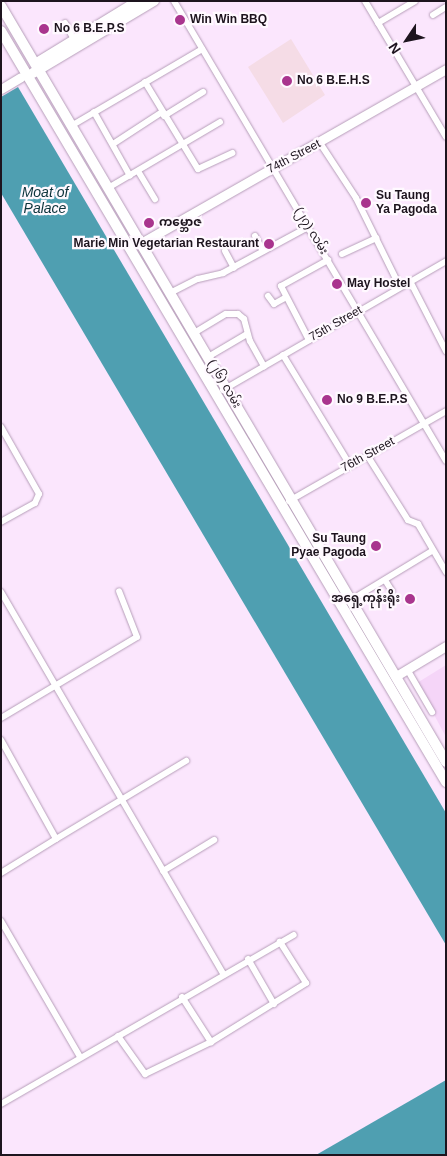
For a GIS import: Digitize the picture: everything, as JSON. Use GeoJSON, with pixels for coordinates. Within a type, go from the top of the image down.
{"type":"FeatureCollection","features":[{"type":"Feature","properties":{"kind":"main road"},"geometry":{"type":"LineString","coordinates":[[22,77],[74,39],[138,1]]}},
{"type":"Feature","properties":{"kind":"main road"},"geometry":{"type":"LineString","coordinates":[[37,67],[154,1]]}},
{"type":"Feature","properties":{"kind":"main road","name":"(၂၆) လမ်း"},"geometry":{"type":"LineString","coordinates":[[1,6],[227,388],[286,503],[446,782]]}},
{"type":"Feature","properties":{"kind":"main road","name":"(၂၆) လမ်း"},"geometry":{"type":"LineString","coordinates":[[1,31],[22,77],[216,393],[351,600],[446,762]]}},
{"type":"Feature","properties":{"kind":"street","name":"(၂၇) လမ်း"},"geometry":{"type":"LineString","coordinates":[[174,1],[359,311],[446,462]]}},
{"type":"Feature","properties":{"kind":"street"},"geometry":{"type":"LineString","coordinates":[[365,1],[446,137]]}},
{"type":"Feature","properties":{"kind":"street"},"geometry":{"type":"LineString","coordinates":[[378,22],[415,1]]}},
{"type":"Feature","properties":{"kind":"street"},"geometry":{"type":"LineString","coordinates":[[433,15],[446,7]]}},
{"type":"Feature","properties":{"kind":"street"},"geometry":{"type":"LineString","coordinates":[[64,23],[74,39]]}},
{"type":"Feature","properties":{"kind":"street"},"geometry":{"type":"LineString","coordinates":[[71,126],[202,49]]}},
{"type":"Feature","properties":{"kind":"street","name":"74th Street"},"geometry":{"type":"LineString","coordinates":[[141,243],[320,143],[446,69]]}},
{"type":"Feature","properties":{"kind":"street"},"geometry":{"type":"LineString","coordinates":[[1,89],[22,77]]}},
{"type":"Feature","properties":{"kind":"street"},"geometry":{"type":"LineString","coordinates":[[145,82],[182,145],[201,170],[232,153]]}},
{"type":"Feature","properties":{"kind":"street"},"geometry":{"type":"LineString","coordinates":[[112,144],[204,92]]}},
{"type":"Feature","properties":{"kind":"street"},"geometry":{"type":"LineString","coordinates":[[94,112],[130,176]]}},
{"type":"Feature","properties":{"kind":"street"},"geometry":{"type":"LineString","coordinates":[[108,188],[220,122]]}},
{"type":"Feature","properties":{"kind":"street"},"geometry":{"type":"LineString","coordinates":[[320,143],[356,198],[400,287]]}},
{"type":"Feature","properties":{"kind":"street"},"geometry":{"type":"LineString","coordinates":[[138,171],[155,200]]}},
{"type":"Feature","properties":{"kind":"street"},"geometry":{"type":"LineString","coordinates":[[170,293],[234,268],[308,227]]}},
{"type":"Feature","properties":{"kind":"street"},"geometry":{"type":"LineString","coordinates":[[255,236],[263,251]]}},
{"type":"Feature","properties":{"kind":"street"},"geometry":{"type":"LineString","coordinates":[[342,254],[376,238]]}},
{"type":"Feature","properties":{"kind":"street"},"geometry":{"type":"LineString","coordinates":[[225,251],[234,268]]}},
{"type":"Feature","properties":{"kind":"street"},"geometry":{"type":"LineString","coordinates":[[309,340],[285,298],[281,286],[328,260]]}},
{"type":"Feature","properties":{"kind":"street","name":"75th Street"},"geometry":{"type":"LineString","coordinates":[[216,393],[446,261]]}},
{"type":"Feature","properties":{"kind":"street"},"geometry":{"type":"LineString","coordinates":[[410,282],[446,351]]}},
{"type":"Feature","properties":{"kind":"street"},"geometry":{"type":"LineString","coordinates":[[268,296],[274,304],[285,298]]}},
{"type":"Feature","properties":{"kind":"street"},"geometry":{"type":"LineString","coordinates":[[194,334],[234,312],[244,319],[247,334],[264,366]]}},
{"type":"Feature","properties":{"kind":"street"},"geometry":{"type":"LineString","coordinates":[[208,357],[247,334]]}},
{"type":"Feature","properties":{"kind":"street"},"geometry":{"type":"LineString","coordinates":[[283,356],[350,464]]}},
{"type":"Feature","properties":{"kind":"street","name":"76th Street"},"geometry":{"type":"LineString","coordinates":[[286,503],[350,464],[446,411]]}},
{"type":"Feature","properties":{"kind":"street"},"geometry":{"type":"LineString","coordinates":[[1,428],[39,494],[35,503],[1,522]]}},
{"type":"Feature","properties":{"kind":"street"},"geometry":{"type":"LineString","coordinates":[[367,455],[408,520],[418,524],[446,572]]}},
{"type":"Feature","properties":{"kind":"street"},"geometry":{"type":"LineString","coordinates":[[351,600],[432,550]]}},
{"type":"Feature","properties":{"kind":"street"},"geometry":{"type":"LineString","coordinates":[[385,580],[392,591]]}},
{"type":"Feature","properties":{"kind":"street"},"geometry":{"type":"LineString","coordinates":[[1,718],[137,638],[119,591]]}},
{"type":"Feature","properties":{"kind":"street"},"geometry":{"type":"LineString","coordinates":[[1,592],[48,677],[222,974]]}},
{"type":"Feature","properties":{"kind":"street"},"geometry":{"type":"LineString","coordinates":[[396,676],[446,646]]}},
{"type":"Feature","properties":{"kind":"street"},"geometry":{"type":"LineString","coordinates":[[407,669],[432,712]]}},
{"type":"Feature","properties":{"kind":"street"},"geometry":{"type":"LineString","coordinates":[[1,740],[56,839]]}},
{"type":"Feature","properties":{"kind":"street"},"geometry":{"type":"LineString","coordinates":[[1,873],[186,761]]}},
{"type":"Feature","properties":{"kind":"street"},"geometry":{"type":"LineString","coordinates":[[163,871],[214,840]]}},
{"type":"Feature","properties":{"kind":"street"},"geometry":{"type":"LineString","coordinates":[[1,921],[80,1057]]}},
{"type":"Feature","properties":{"kind":"street"},"geometry":{"type":"LineString","coordinates":[[1,1104],[248,959],[294,935]]}},
{"type":"Feature","properties":{"kind":"street"},"geometry":{"type":"LineString","coordinates":[[118,1036],[145,1074],[210,1042],[274,1004],[306,982],[280,942]]}},
{"type":"Feature","properties":{"kind":"street"},"geometry":{"type":"LineString","coordinates":[[248,959],[274,1004]]}},
{"type":"Feature","properties":{"kind":"street"},"geometry":{"type":"LineString","coordinates":[[182,998],[210,1042]]}},
{"type":"Feature","properties":{"kind":"shaded area","name":"No 6 B.E.H.S"},"geometry":{"type":"Polygon","coordinates":[[[291,39],[325,95],[283,123],[248,67],[291,39]]]}},
{"type":"Feature","properties":{"kind":"shaded area"},"geometry":{"type":"Polygon","coordinates":[[[446,665],[446,737],[417,683],[446,665]]]}},
{"type":"Feature","properties":{"kind":"water","name":"Moat of Palace"},"geometry":{"type":"Polygon","coordinates":[[[18,87],[446,813],[446,945],[1,193],[1,97],[18,87]]]}},
{"type":"Feature","properties":{"kind":"water"},"geometry":{"type":"Polygon","coordinates":[[[446,1080],[446,1155],[316,1155],[446,1080]]]}},
{"type":"Feature","properties":{"kind":"place","name":"Win Win BBQ"},"geometry":{"type":"Point","coordinates":[180,20]}},
{"type":"Feature","properties":{"kind":"place","name":"No 6 B.E.P.S"},"geometry":{"type":"Point","coordinates":[44,29]}},
{"type":"Feature","properties":{"kind":"place","name":"No 6 B.E.H.S"},"geometry":{"type":"Point","coordinates":[287,81]}},
{"type":"Feature","properties":{"kind":"place","name":"Su Taung Ya Pagoda"},"geometry":{"type":"Point","coordinates":[366,203]}},
{"type":"Feature","properties":{"kind":"place","name":"ကမ္ဘောဇ"},"geometry":{"type":"Point","coordinates":[149,223]}},
{"type":"Feature","properties":{"kind":"place","name":"Marie Min Vegetarian Restaurant"},"geometry":{"type":"Point","coordinates":[269,244]}},
{"type":"Feature","properties":{"kind":"place","name":"May Hostel"},"geometry":{"type":"Point","coordinates":[337,284]}},
{"type":"Feature","properties":{"kind":"place","name":"No 9 B.E.P.S"},"geometry":{"type":"Point","coordinates":[327,400]}},
{"type":"Feature","properties":{"kind":"place","name":"Su Taung Pyae Pagoda"},"geometry":{"type":"Point","coordinates":[376,546]}},
{"type":"Feature","properties":{"kind":"place","name":"အရှေ့ကုန်းရိုး"},"geometry":{"type":"Point","coordinates":[410,599]}}]}
